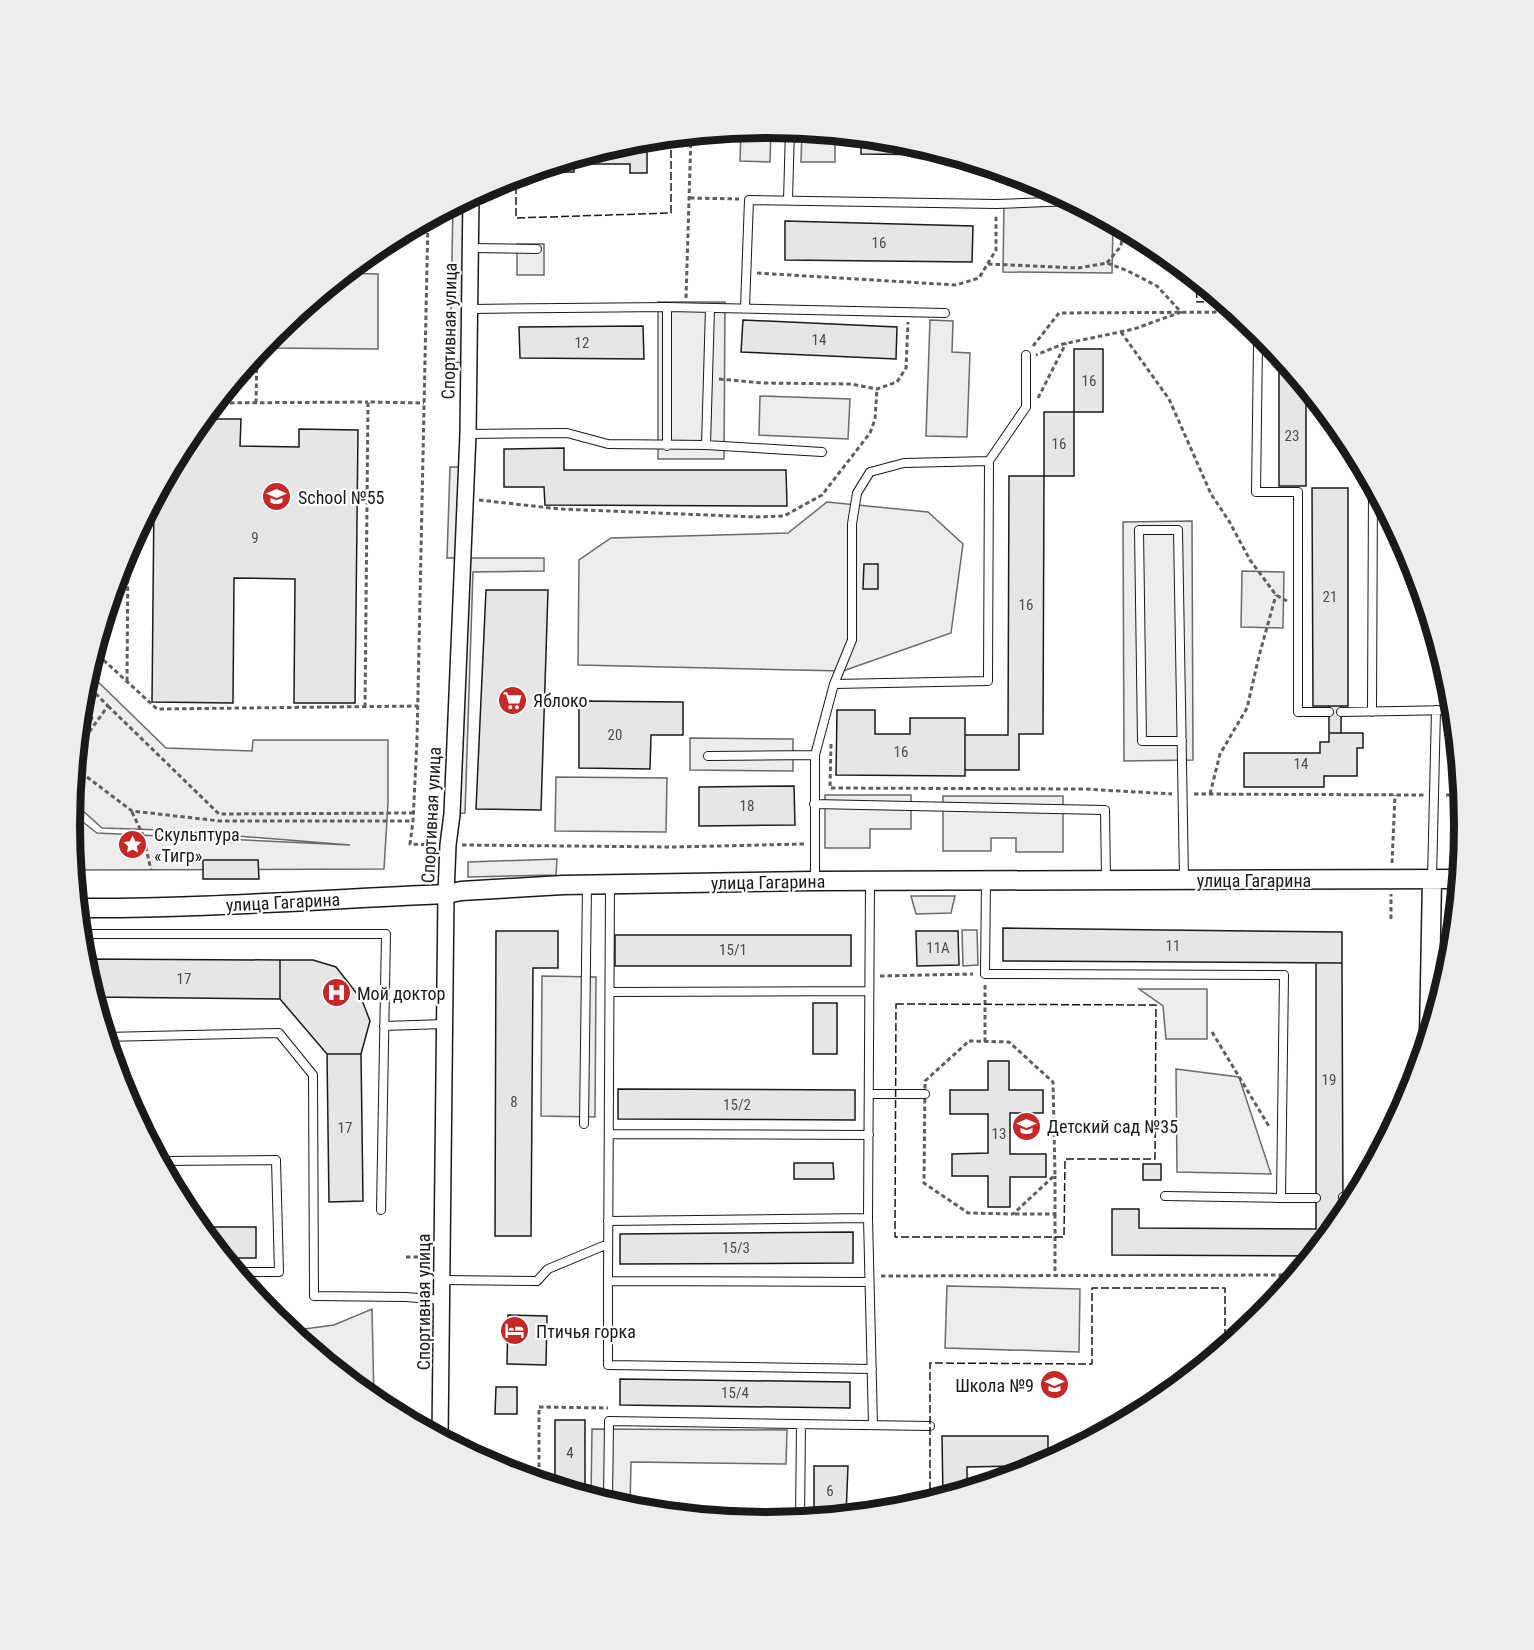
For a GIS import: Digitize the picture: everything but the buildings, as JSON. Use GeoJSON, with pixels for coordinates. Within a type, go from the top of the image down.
{"type":"FeatureCollection","features":[{"type":"Feature","properties":{"kind":"street","name":"Спортивная улица"},"geometry":{"type":"LineString","coordinates":[[440,1429],[446,894],[452,814],[468,434],[471,205]]}},
{"type":"Feature","properties":{"kind":"street"},"geometry":{"type":"LineString","coordinates":[[1430,1008],[1432,879]]}},
{"type":"Feature","properties":{"kind":"street","name":"улица Гагарина"},"geometry":{"type":"LineString","coordinates":[[84,908],[137,908],[446,894],[587,885],[814,880],[1452,879]]}},
{"type":"Feature","properties":{"kind":"lane"},"geometry":{"type":"LineString","coordinates":[[788,200],[790,139]]}},
{"type":"Feature","properties":{"kind":"lane"},"geometry":{"type":"LineString","coordinates":[[745,308],[749,200],[996,204],[1057,202]]}},
{"type":"Feature","properties":{"kind":"lane"},"geometry":{"type":"LineString","coordinates":[[470,248],[537,249]]}},
{"type":"Feature","properties":{"kind":"lane"},"geometry":{"type":"LineString","coordinates":[[667,307],[667,446]]}},
{"type":"Feature","properties":{"kind":"lane"},"geometry":{"type":"LineString","coordinates":[[469,309],[686,307],[945,313]]}},
{"type":"Feature","properties":{"kind":"lane"},"geometry":{"type":"LineString","coordinates":[[706,445],[710,308]]}},
{"type":"Feature","properties":{"kind":"lane"},"geometry":{"type":"LineString","coordinates":[[1258,344],[1256,492],[1298,492],[1298,712],[1329,712]]}},
{"type":"Feature","properties":{"kind":"lane"},"geometry":{"type":"LineString","coordinates":[[834,684],[988,681],[989,462],[1026,407],[1026,357]]}},
{"type":"Feature","properties":{"kind":"lane"},"geometry":{"type":"LineString","coordinates":[[468,434],[567,433],[608,444],[706,445],[822,452]]}},
{"type":"Feature","properties":{"kind":"lane"},"geometry":{"type":"LineString","coordinates":[[814,880],[814,755],[834,684],[852,640],[852,524],[857,492],[870,472],[904,463],[989,462]]}},
{"type":"Feature","properties":{"kind":"lane"},"geometry":{"type":"LineString","coordinates":[[1372,712],[1373,501]]}},
{"type":"Feature","properties":{"kind":"lane"},"geometry":{"type":"LineString","coordinates":[[1182,741],[1142,741],[1139,530],[1178,530],[1182,741],[1182,794],[1184,880]]}},
{"type":"Feature","properties":{"kind":"lane"},"geometry":{"type":"LineString","coordinates":[[1432,879],[1436,710]]}},
{"type":"Feature","properties":{"kind":"lane"},"geometry":{"type":"LineString","coordinates":[[1341,712],[1444,710]]}},
{"type":"Feature","properties":{"kind":"lane"},"geometry":{"type":"LineString","coordinates":[[708,756],[814,755]]}},
{"type":"Feature","properties":{"kind":"lane"},"geometry":{"type":"LineString","coordinates":[[814,804],[1105,810],[1106,880]]}},
{"type":"Feature","properties":{"kind":"lane"},"geometry":{"type":"LineString","coordinates":[[870,881],[868,1218],[873,1425]]}},
{"type":"Feature","properties":{"kind":"lane"},"geometry":{"type":"LineString","coordinates":[[986,881],[985,974],[1284,975],[1281,1198]]}},
{"type":"Feature","properties":{"kind":"lane"},"geometry":{"type":"LineString","coordinates":[[584,1124],[587,885]]}},
{"type":"Feature","properties":{"kind":"lane"},"geometry":{"type":"LineString","coordinates":[[610,885],[608,1365],[872,1369]]}},
{"type":"Feature","properties":{"kind":"lane"},"geometry":{"type":"LineString","coordinates":[[88,934],[386,934],[381,1210]]}},
{"type":"Feature","properties":{"kind":"lane"},"geometry":{"type":"LineString","coordinates":[[611,992],[869,991]]}},
{"type":"Feature","properties":{"kind":"lane"},"geometry":{"type":"LineString","coordinates":[[384,1026],[444,1024]]}},
{"type":"Feature","properties":{"kind":"lane"},"geometry":{"type":"LineString","coordinates":[[113,1037],[279,1033],[313,1075],[314,1296],[406,1297],[442,1300]]}},
{"type":"Feature","properties":{"kind":"lane"},"geometry":{"type":"LineString","coordinates":[[869,1094],[924,1094]]}},
{"type":"Feature","properties":{"kind":"lane"},"geometry":{"type":"LineString","coordinates":[[609,1134],[868,1135]]}},
{"type":"Feature","properties":{"kind":"lane"},"geometry":{"type":"LineString","coordinates":[[168,1161],[276,1160],[279,1272],[245,1272]]}},
{"type":"Feature","properties":{"kind":"lane"},"geometry":{"type":"LineString","coordinates":[[1165,1196],[1316,1198]]}},
{"type":"Feature","properties":{"kind":"lane"},"geometry":{"type":"LineString","coordinates":[[608,1221],[868,1218]]}},
{"type":"Feature","properties":{"kind":"lane"},"geometry":{"type":"LineString","coordinates":[[442,1280],[537,1281],[548,1269],[608,1244]]}},
{"type":"Feature","properties":{"kind":"lane"},"geometry":{"type":"LineString","coordinates":[[608,1281],[869,1279]]}},
{"type":"Feature","properties":{"kind":"lane"},"geometry":{"type":"LineString","coordinates":[[608,1493],[609,1421],[930,1426]]}},
{"type":"Feature","properties":{"kind":"lane"},"geometry":{"type":"LineString","coordinates":[[800,1511],[801,1425]]}},
{"type":"Feature","properties":{"kind":"path"},"geometry":{"type":"LineString","coordinates":[[686,307],[691,142]]}},
{"type":"Feature","properties":{"kind":"path"},"geometry":{"type":"LineString","coordinates":[[690,198],[749,200]]}},
{"type":"Feature","properties":{"kind":"path"},"geometry":{"type":"LineString","coordinates":[[746,273],[956,285],[979,278],[996,250],[996,204]]}},
{"type":"Feature","properties":{"kind":"path"},"geometry":{"type":"LineString","coordinates":[[428,227],[418,706],[410,844],[674,847],[814,844]]}},
{"type":"Feature","properties":{"kind":"path"},"geometry":{"type":"LineString","coordinates":[[1107,263],[1121,246],[1122,237]]}},
{"type":"Feature","properties":{"kind":"path"},"geometry":{"type":"LineString","coordinates":[[988,264],[1078,268],[1107,263],[1157,286],[1181,312]]}},
{"type":"Feature","properties":{"kind":"path"},"geometry":{"type":"LineString","coordinates":[[708,378],[763,383],[851,384],[877,389],[897,382],[906,368],[908,312]]}},
{"type":"Feature","properties":{"kind":"path"},"geometry":{"type":"LineString","coordinates":[[1026,357],[1063,344],[1134,329],[1181,312]]}},
{"type":"Feature","properties":{"kind":"path"},"geometry":{"type":"LineString","coordinates":[[1026,357],[1059,313],[1224,312]]}},
{"type":"Feature","properties":{"kind":"path"},"geometry":{"type":"LineString","coordinates":[[1121,332],[1169,399],[1211,494],[1259,575],[1276,595],[1298,606]]}},
{"type":"Feature","properties":{"kind":"path"},"geometry":{"type":"LineString","coordinates":[[256,403],[257,365]]}},
{"type":"Feature","properties":{"kind":"path"},"geometry":{"type":"LineString","coordinates":[[465,499],[560,508],[756,517],[784,516],[822,495],[870,433],[875,419],[877,389]]}},
{"type":"Feature","properties":{"kind":"path"},"geometry":{"type":"LineString","coordinates":[[365,707],[368,402]]}},
{"type":"Feature","properties":{"kind":"path"},"geometry":{"type":"LineString","coordinates":[[224,403],[424,403]]}},
{"type":"Feature","properties":{"kind":"path"},"geometry":{"type":"LineString","coordinates":[[127,681],[128,573]]}},
{"type":"Feature","properties":{"kind":"path"},"geometry":{"type":"LineString","coordinates":[[1210,794],[1220,754],[1247,708],[1258,656],[1276,595]]}},
{"type":"Feature","properties":{"kind":"path"},"geometry":{"type":"LineString","coordinates":[[101,657],[157,709],[418,706]]}},
{"type":"Feature","properties":{"kind":"path"},"geometry":{"type":"LineString","coordinates":[[93,691],[219,814],[413,813]]}},
{"type":"Feature","properties":{"kind":"path"},"geometry":{"type":"LineString","coordinates":[[85,738],[108,706]]}},
{"type":"Feature","properties":{"kind":"path"},"geometry":{"type":"LineString","coordinates":[[831,740],[830,788],[1084,789],[1182,794],[1453,795]]}},
{"type":"Feature","properties":{"kind":"path"},"geometry":{"type":"LineString","coordinates":[[82,773],[132,811],[143,835],[151,870]]}},
{"type":"Feature","properties":{"kind":"path"},"geometry":{"type":"LineString","coordinates":[[1391,919],[1395,795]]}},
{"type":"Feature","properties":{"kind":"path"},"geometry":{"type":"LineString","coordinates":[[132,811],[220,821],[413,821]]}},
{"type":"Feature","properties":{"kind":"path"},"geometry":{"type":"LineString","coordinates":[[869,976],[985,974],[985,1042]]}},
{"type":"Feature","properties":{"kind":"path"},"geometry":{"type":"LineString","coordinates":[[1212,1032],[1281,1146]]}},
{"type":"Feature","properties":{"kind":"path"},"geometry":{"type":"LineString","coordinates":[[1055,1214],[968,1213],[924,1183],[924,1081],[969,1041],[1009,1042],[1053,1082],[1055,1175],[1055,1214],[1055,1275]]}},
{"type":"Feature","properties":{"kind":"path"},"geometry":{"type":"LineString","coordinates":[[1013,1214],[1055,1175]]}},
{"type":"Feature","properties":{"kind":"path"},"geometry":{"type":"LineString","coordinates":[[869,1279],[1055,1275],[1286,1275]]}},
{"type":"Feature","properties":{"kind":"path"},"geometry":{"type":"LineString","coordinates":[[1280,1275],[1283,1279]]}},
{"type":"Feature","properties":{"kind":"path"},"geometry":{"type":"LineString","coordinates":[[538,1473],[539,1407],[608,1408]]}},
{"type":"Feature","properties":{"kind":"shaded area"},"geometry":{"type":"Polygon","coordinates":[[[771,138],[770,162],[740,161],[741,139],[771,138]]]}},
{"type":"Feature","properties":{"kind":"shaded area"},"geometry":{"type":"Polygon","coordinates":[[[802,139],[835,141],[835,162],[801,162],[802,139]]]}},
{"type":"Feature","properties":{"kind":"shaded area"},"geometry":{"type":"Polygon","coordinates":[[[1004,200],[1053,200],[1113,231],[1112,273],[1003,272],[1004,200]]]}},
{"type":"Feature","properties":{"kind":"shaded area"},"geometry":{"type":"Polygon","coordinates":[[[471,205],[468,363],[450,362],[453,214],[471,205]]]}},
{"type":"Feature","properties":{"kind":"shaded area"},"geometry":{"type":"Polygon","coordinates":[[[517,244],[544,244],[544,275],[517,275],[517,244]]]}},
{"type":"Feature","properties":{"kind":"shaded area"},"geometry":{"type":"Polygon","coordinates":[[[357,273],[378,274],[378,349],[273,348],[314,308],[357,273]]]}},
{"type":"Feature","properties":{"kind":"shaded area"},"geometry":{"type":"Polygon","coordinates":[[[658,302],[725,302],[724,459],[658,459],[658,302]]]}},
{"type":"Feature","properties":{"kind":"shaded area"},"geometry":{"type":"Polygon","coordinates":[[[930,320],[953,321],[952,352],[970,353],[967,437],[926,436],[930,320]]]}},
{"type":"Feature","properties":{"kind":"shaded area"},"geometry":{"type":"Polygon","coordinates":[[[760,396],[850,399],[848,439],[759,435],[760,396]]]}},
{"type":"Feature","properties":{"kind":"shaded area"},"geometry":{"type":"Polygon","coordinates":[[[450,467],[465,467],[463,558],[447,558],[450,467]]]}},
{"type":"Feature","properties":{"kind":"shaded area"},"geometry":{"type":"Polygon","coordinates":[[[827,502],[928,512],[963,544],[951,633],[843,671],[578,665],[579,560],[611,538],[788,533],[827,502]]]}},
{"type":"Feature","properties":{"kind":"shaded area"},"geometry":{"type":"Polygon","coordinates":[[[1192,521],[1193,760],[1124,761],[1123,522],[1192,521]]]}},
{"type":"Feature","properties":{"kind":"shaded area"},"geometry":{"type":"Polygon","coordinates":[[[463,558],[544,558],[544,571],[473,572],[465,813],[452,814],[463,558]]]}},
{"type":"Feature","properties":{"kind":"shaded area"},"geometry":{"type":"Polygon","coordinates":[[[1242,571],[1284,572],[1283,628],[1241,627],[1242,571]]]}},
{"type":"Feature","properties":{"kind":"shaded area"},"geometry":{"type":"Polygon","coordinates":[[[96,679],[166,748],[252,751],[253,740],[388,740],[388,803],[384,869],[81,870],[80,820],[97,833],[350,845],[163,830],[102,828],[80,808],[85,735],[96,679]]]}},
{"type":"Feature","properties":{"kind":"shaded area"},"geometry":{"type":"Polygon","coordinates":[[[690,738],[793,739],[793,771],[690,770],[690,738]]]}},
{"type":"Feature","properties":{"kind":"shaded area"},"geometry":{"type":"Polygon","coordinates":[[[556,777],[667,778],[666,832],[555,831],[556,777]]]}},
{"type":"Feature","properties":{"kind":"shaded area"},"geometry":{"type":"Polygon","coordinates":[[[825,795],[911,795],[911,829],[870,829],[870,848],[825,848],[825,795]]]}},
{"type":"Feature","properties":{"kind":"shaded area"},"geometry":{"type":"Polygon","coordinates":[[[943,796],[1063,796],[1063,852],[1016,852],[1016,838],[991,838],[991,851],[943,851],[943,796]]]}},
{"type":"Feature","properties":{"kind":"shaded area"},"geometry":{"type":"Polygon","coordinates":[[[557,859],[556,875],[468,877],[468,862],[557,859]]]}},
{"type":"Feature","properties":{"kind":"shaded area"},"geometry":{"type":"Polygon","coordinates":[[[911,896],[955,896],[951,913],[916,914],[911,896]]]}},
{"type":"Feature","properties":{"kind":"shaded area"},"geometry":{"type":"Polygon","coordinates":[[[962,930],[977,930],[978,965],[963,966],[962,930]]]}},
{"type":"Feature","properties":{"kind":"shaded area"},"geometry":{"type":"Polygon","coordinates":[[[542,976],[596,977],[595,1117],[541,1116],[542,976]]]}},
{"type":"Feature","properties":{"kind":"shaded area"},"geometry":{"type":"Polygon","coordinates":[[[1139,989],[1207,989],[1207,1039],[1166,1039],[1163,1006],[1139,989]]]}},
{"type":"Feature","properties":{"kind":"shaded area"},"geometry":{"type":"Polygon","coordinates":[[[1176,1069],[1239,1077],[1271,1174],[1177,1172],[1176,1069]]]}},
{"type":"Feature","properties":{"kind":"shaded area"},"geometry":{"type":"Polygon","coordinates":[[[947,1286],[1080,1289],[1079,1352],[945,1348],[947,1286]]]}},
{"type":"Feature","properties":{"kind":"shaded area"},"geometry":{"type":"Polygon","coordinates":[[[372,1309],[374,1389],[301,1329],[334,1325],[372,1309]]]}},
{"type":"Feature","properties":{"kind":"shaded area"},"geometry":{"type":"Polygon","coordinates":[[[592,1429],[787,1430],[786,1464],[631,1462],[630,1498],[591,1489],[592,1429]]]}},
{"type":"Feature","properties":{"kind":"fence"},"geometry":{"type":"LineString","coordinates":[[516,185],[516,218],[671,213],[671,144]]}},
{"type":"Feature","properties":{"kind":"fence"},"geometry":{"type":"LineString","coordinates":[[1196,289],[1197,302],[1212,301]]}},
{"type":"Feature","properties":{"kind":"fence"},"geometry":{"type":"LineString","coordinates":[[896,1004],[1156,1005],[1155,1159],[1065,1159],[1064,1237],[895,1237],[896,1004]]}},
{"type":"Feature","properties":{"kind":"fence"},"geometry":{"type":"LineString","coordinates":[[930,1492],[930,1363],[1092,1364],[1092,1288],[1225,1288],[1225,1337]]}},
{"type":"Feature","properties":{"kind":"place","name":"School №55"},"geometry":{"type":"Point","coordinates":[277,497]}},
{"type":"Feature","properties":{"kind":"place","name":"Яблоко"},"geometry":{"type":"Point","coordinates":[512,700]}},
{"type":"Feature","properties":{"kind":"place","name":"Скульптура «Тигр»"},"geometry":{"type":"Point","coordinates":[133,844]}},
{"type":"Feature","properties":{"kind":"place","name":"Мой доктор"},"geometry":{"type":"Point","coordinates":[336,993]}},
{"type":"Feature","properties":{"kind":"place","name":"Детский сад №35"},"geometry":{"type":"Point","coordinates":[1026,1126]}},
{"type":"Feature","properties":{"kind":"place","name":"Птичья горка"},"geometry":{"type":"Point","coordinates":[515,1331]}},
{"type":"Feature","properties":{"kind":"place","name":"Школа №9"},"geometry":{"type":"Point","coordinates":[1055,1385]}}]}
